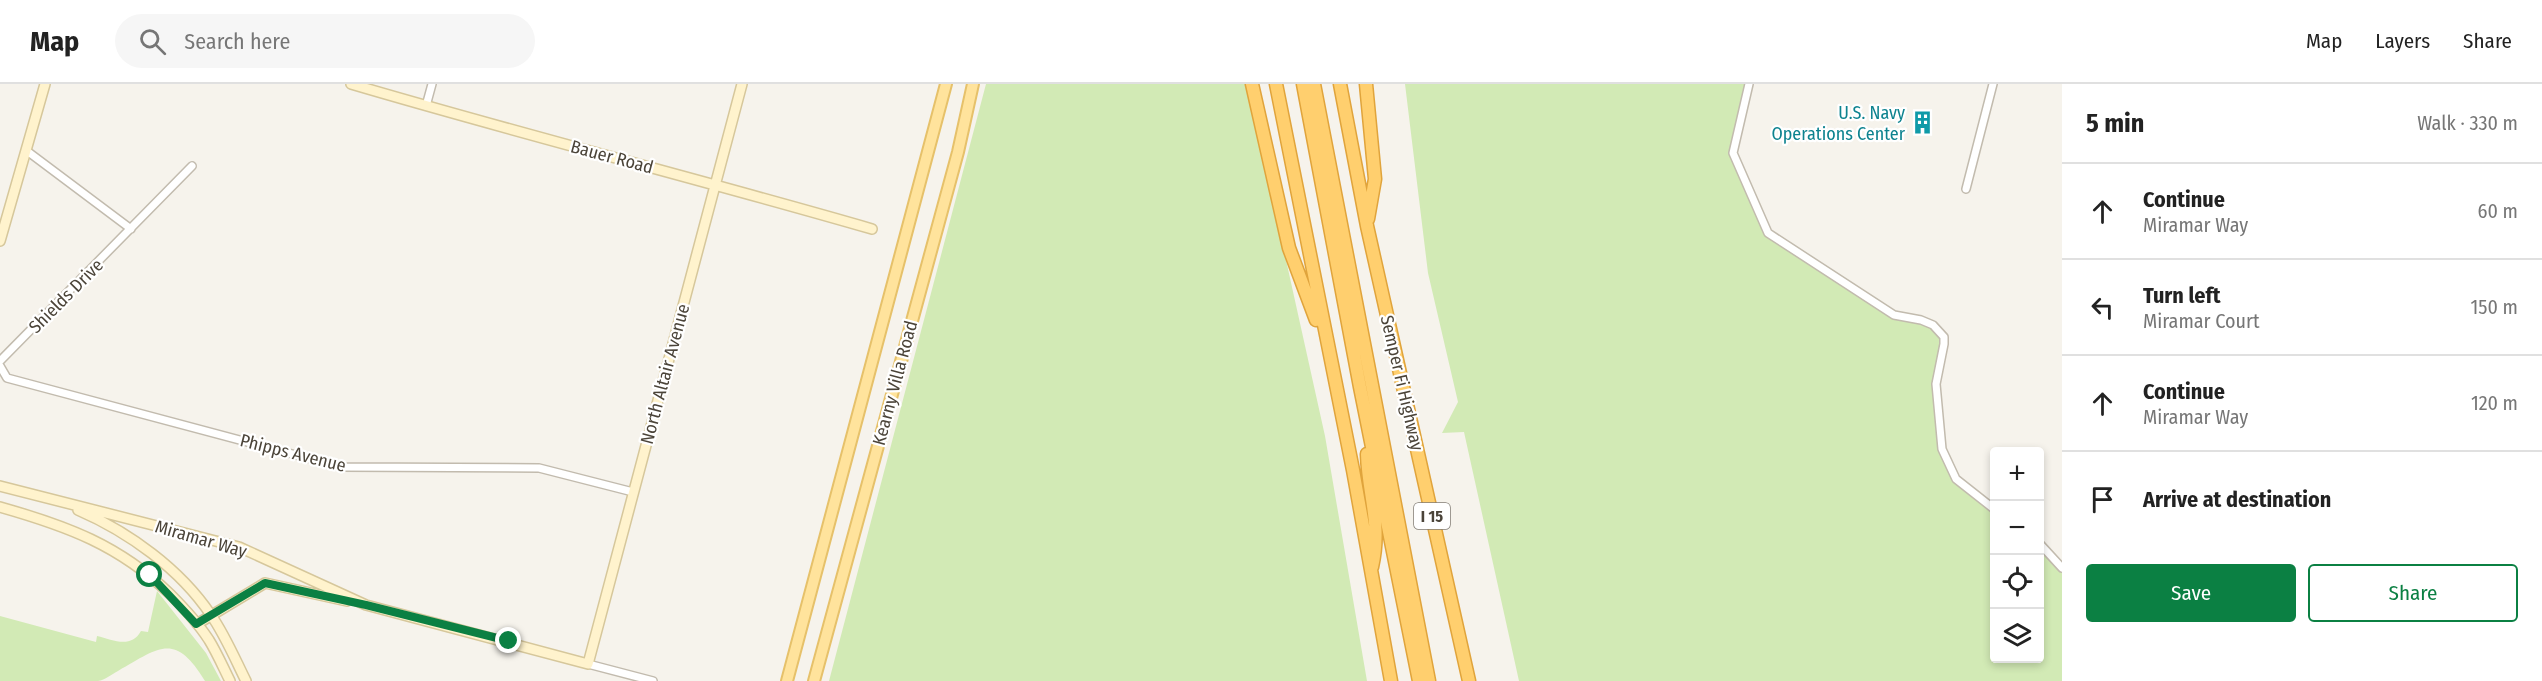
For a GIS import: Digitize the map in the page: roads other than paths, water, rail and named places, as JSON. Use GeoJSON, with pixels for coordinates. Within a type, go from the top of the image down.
{"type":"FeatureCollection","features":[{"type":"Feature","properties":{"kind":"highway"},"geometry":{"type":"LineString","coordinates":[[1252,84],[1289,248],[1329,351]]}},
{"type":"Feature","properties":{"kind":"highway"},"geometry":{"type":"LineString","coordinates":[[1276,84],[1353,470],[1389,681]]}},
{"type":"Feature","properties":{"kind":"highway"},"geometry":{"type":"LineString","coordinates":[[1303,84],[1419,681]]}},
{"type":"Feature","properties":{"kind":"highway"},"geometry":{"type":"LineString","coordinates":[[1314,84],[1429,681]]}},
{"type":"Feature","properties":{"kind":"highway","name":"Semper Fi Highway"},"geometry":{"type":"LineString","coordinates":[[1340,84],[1367,226],[1469,681]]}},
{"type":"Feature","properties":{"kind":"highway"},"geometry":{"type":"LineString","coordinates":[[1366,84],[1375,179],[1367,226]]}},
{"type":"Feature","properties":{"kind":"highway"},"geometry":{"type":"LineString","coordinates":[[1366,417],[1367,460],[1376,514],[1376,549],[1370,576]]}},
{"type":"Feature","properties":{"kind":"main road","name":"Kearny Villa Road"},"geometry":{"type":"LineString","coordinates":[[787,681],[946,84]]}},
{"type":"Feature","properties":{"kind":"main road","name":"Kearny Villa Road"},"geometry":{"type":"LineString","coordinates":[[814,681],[958,152],[973,84]]}},
{"type":"Feature","properties":{"kind":"street"},"geometry":{"type":"LineString","coordinates":[[0,241],[45,84]]}},
{"type":"Feature","properties":{"kind":"street","name":"Bauer Road"},"geometry":{"type":"LineString","coordinates":[[351,84],[715,183],[872,229]]}},
{"type":"Feature","properties":{"kind":"street"},"geometry":{"type":"LineString","coordinates":[[426,106],[432,84]]}},
{"type":"Feature","properties":{"kind":"street","name":"North Altair Avenue"},"geometry":{"type":"LineString","coordinates":[[588,664],[742,84]]}},
{"type":"Feature","properties":{"kind":"street"},"geometry":{"type":"LineString","coordinates":[[1749,84],[1733,153],[1768,233],[1894,315],[1933,325],[1944,337],[1936,384],[1942,449],[1956,479],[1990,505]]}},
{"type":"Feature","properties":{"kind":"street"},"geometry":{"type":"LineString","coordinates":[[1966,189],[1993,84]]}},
{"type":"Feature","properties":{"kind":"street"},"geometry":{"type":"LineString","coordinates":[[27,151],[131,230]]}},
{"type":"Feature","properties":{"kind":"street","name":"Shields Drive"},"geometry":{"type":"LineString","coordinates":[[0,361],[192,166]]}},
{"type":"Feature","properties":{"kind":"street","name":"Phipps Avenue"},"geometry":{"type":"LineString","coordinates":[[0,366],[7,378],[341,467],[539,468],[633,492]]}},
{"type":"Feature","properties":{"kind":"street","name":"Miramar Way"},"geometry":{"type":"LineString","coordinates":[[0,486],[239,547],[366,605],[653,681]]}},
{"type":"Feature","properties":{"kind":"street","name":"Miramar Way"},"geometry":{"type":"LineString","coordinates":[[19,491],[87,514],[147,550],[189,588],[211,615],[246,681]]}},
{"type":"Feature","properties":{"kind":"street"},"geometry":{"type":"LineString","coordinates":[[0,507],[72,529],[103,543],[150,575],[208,639],[230,681]]}},
{"type":"Feature","properties":{"kind":"street"},"geometry":{"type":"LineString","coordinates":[[2044,548],[2062,568]]}},
{"type":"Feature","properties":{"kind":"street"},"geometry":{"type":"LineString","coordinates":[[196,624],[265,583],[366,605]]}},
{"type":"Feature","properties":{"kind":"place","name":"U.S. Navy Operations Center"},"geometry":{"type":"Point","coordinates":[1923,123]}}]}
